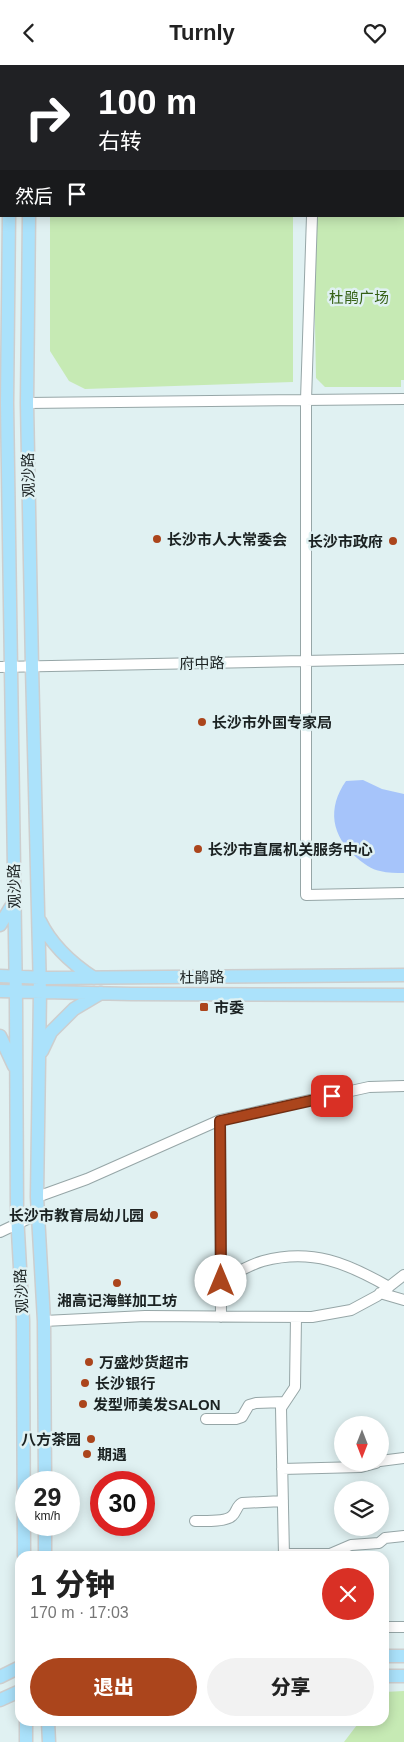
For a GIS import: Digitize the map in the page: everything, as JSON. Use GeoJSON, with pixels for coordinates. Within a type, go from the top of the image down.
{"type":"FeatureCollection","features":[{"type":"Feature","properties":{"kind":"main road","name":"观沙路"},"geometry":{"type":"LineString","coordinates":[[9,217],[5,552],[6,667],[16,992],[18,1223],[23,1321],[24,1551]]}},
{"type":"Feature","properties":{"kind":"main road","name":"观沙路"},"geometry":{"type":"LineString","coordinates":[[30,217],[27,403],[40,992],[37,1197],[44,1321],[45,1471]]}},
{"type":"Feature","properties":{"kind":"main road"},"geometry":{"type":"LineString","coordinates":[[0,925],[14,902]]}},
{"type":"Feature","properties":{"kind":"main road"},"geometry":{"type":"LineString","coordinates":[[38,916],[44,931],[57,949],[94,978]]}},
{"type":"Feature","properties":{"kind":"main road","name":"杜鹃路"},"geometry":{"type":"LineString","coordinates":[[0,976],[94,978],[404,975]]}},
{"type":"Feature","properties":{"kind":"main road","name":"杜鹃路"},"geometry":{"type":"LineString","coordinates":[[0,991],[404,995]]}},
{"type":"Feature","properties":{"kind":"main road"},"geometry":{"type":"LineString","coordinates":[[40,1056],[50,1032],[74,1009],[101,993]]}},
{"type":"Feature","properties":{"kind":"main road"},"geometry":{"type":"LineString","coordinates":[[0,1036],[16,1070]]}},
{"type":"Feature","properties":{"kind":"main road"},"geometry":{"type":"LineString","coordinates":[[45,1536],[45,1551]]}},
{"type":"Feature","properties":{"kind":"main road"},"geometry":{"type":"LineString","coordinates":[[389,1656],[404,1656]]}},
{"type":"Feature","properties":{"kind":"main road"},"geometry":{"type":"LineString","coordinates":[[0,1677],[15,1670]]}},
{"type":"Feature","properties":{"kind":"main road"},"geometry":{"type":"LineString","coordinates":[[389,1676],[404,1676]]}},
{"type":"Feature","properties":{"kind":"main road"},"geometry":{"type":"LineString","coordinates":[[0,1700],[15,1693]]}},
{"type":"Feature","properties":{"kind":"main road"},"geometry":{"type":"LineString","coordinates":[[26,1726],[26,1742]]}},
{"type":"Feature","properties":{"kind":"main road"},"geometry":{"type":"LineString","coordinates":[[48,1726],[49,1742]]}},
{"type":"Feature","properties":{"kind":"street"},"geometry":{"type":"LineString","coordinates":[[312,217],[306,400],[306,895],[404,893]]}},
{"type":"Feature","properties":{"kind":"street"},"geometry":{"type":"LineString","coordinates":[[27,403],[404,399]]}},
{"type":"Feature","properties":{"kind":"street","name":"府中路"},"geometry":{"type":"LineString","coordinates":[[6,667],[404,659]]}},
{"type":"Feature","properties":{"kind":"street"},"geometry":{"type":"LineString","coordinates":[[37,1197],[87,1179],[220,1121],[369,1087],[404,1085]]}},
{"type":"Feature","properties":{"kind":"street"},"geometry":{"type":"LineString","coordinates":[[220,1121],[221,1317]]}},
{"type":"Feature","properties":{"kind":"street"},"geometry":{"type":"LineString","coordinates":[[0,1232],[38,1214]]}},
{"type":"Feature","properties":{"kind":"street"},"geometry":{"type":"LineString","coordinates":[[221,1281],[262,1261],[290,1256],[322,1257],[356,1269],[389,1287]]}},
{"type":"Feature","properties":{"kind":"street"},"geometry":{"type":"LineString","coordinates":[[44,1321],[145,1317],[312,1317],[351,1310],[402,1281]]}},
{"type":"Feature","properties":{"kind":"street"},"geometry":{"type":"LineString","coordinates":[[380,1293],[404,1301]]}},
{"type":"Feature","properties":{"kind":"street"},"geometry":{"type":"LineString","coordinates":[[284,1551],[281,1408],[295,1387],[296,1317]]}},
{"type":"Feature","properties":{"kind":"street"},"geometry":{"type":"LineString","coordinates":[[206,1419],[236,1419],[242,1417],[249,1405],[285,1402]]}},
{"type":"Feature","properties":{"kind":"street"},"geometry":{"type":"LineString","coordinates":[[389,1460],[404,1458]]}},
{"type":"Feature","properties":{"kind":"street"},"geometry":{"type":"LineString","coordinates":[[282,1469],[334,1468]]}},
{"type":"Feature","properties":{"kind":"street"},"geometry":{"type":"LineString","coordinates":[[195,1521],[229,1519],[235,1514],[238,1505],[242,1503],[283,1501]]}},
{"type":"Feature","properties":{"kind":"street"},"geometry":{"type":"LineString","coordinates":[[338,1551],[351,1545],[379,1543],[385,1538],[404,1536]]}},
{"type":"Feature","properties":{"kind":"street"},"geometry":{"type":"LineString","coordinates":[[389,1627],[404,1627]]}},
{"type":"Feature","properties":{"kind":"green space"},"geometry":{"type":"Polygon","coordinates":[[[50,217],[293,217],[293,382],[85,389],[69,381],[50,351],[50,217]]]}},
{"type":"Feature","properties":{"kind":"green space","name":"杜鹃广场"},"geometry":{"type":"Polygon","coordinates":[[[313,217],[404,217],[404,380],[401,380],[401,387],[325,387],[316,378],[313,217]]]}},
{"type":"Feature","properties":{"kind":"green space"},"geometry":{"type":"Polygon","coordinates":[[[404,1691],[404,1742],[344,1742],[356,1726],[389,1726],[389,1692],[404,1691]]]}},
{"type":"Feature","properties":{"kind":"water"},"geometry":{"type":"Polygon","coordinates":[[[363,780],[382,789],[404,794],[404,873],[383,872],[368,866],[348,849],[337,831],[334,811],[340,791],[346,781],[363,780]]]}},
{"type":"Feature","properties":{"kind":"place","name":"长沙市人大常委会"},"geometry":{"type":"Point","coordinates":[157,539]}},
{"type":"Feature","properties":{"kind":"place","name":"长沙市政府"},"geometry":{"type":"Point","coordinates":[393,541]}},
{"type":"Feature","properties":{"kind":"place","name":"长沙市外国专家局"},"geometry":{"type":"Point","coordinates":[202,722]}},
{"type":"Feature","properties":{"kind":"place","name":"长沙市直属机关服务中心"},"geometry":{"type":"Point","coordinates":[198,849]}},
{"type":"Feature","properties":{"kind":"place","name":"市委"},"geometry":{"type":"Point","coordinates":[204,1007]}},
{"type":"Feature","properties":{"kind":"place","name":"长沙市教育局幼儿园"},"geometry":{"type":"Point","coordinates":[154,1215]}},
{"type":"Feature","properties":{"kind":"place","name":"湘高记海鲜加工坊"},"geometry":{"type":"Point","coordinates":[117,1283]}},
{"type":"Feature","properties":{"kind":"place","name":"万盛炒货超市"},"geometry":{"type":"Point","coordinates":[89,1362]}},
{"type":"Feature","properties":{"kind":"place","name":"长沙银行"},"geometry":{"type":"Point","coordinates":[85,1383]}},
{"type":"Feature","properties":{"kind":"place","name":"发型师美发SALON"},"geometry":{"type":"Point","coordinates":[83,1404]}},
{"type":"Feature","properties":{"kind":"place","name":"八方茶园"},"geometry":{"type":"Point","coordinates":[91,1439]}},
{"type":"Feature","properties":{"kind":"place","name":"期遇"},"geometry":{"type":"Point","coordinates":[87,1454]}},
{"type":"Feature","properties":{"kind":"route"},"geometry":{"type":"LineString","coordinates":[[221,1281],[220,1121],[332,1096]]}}]}
